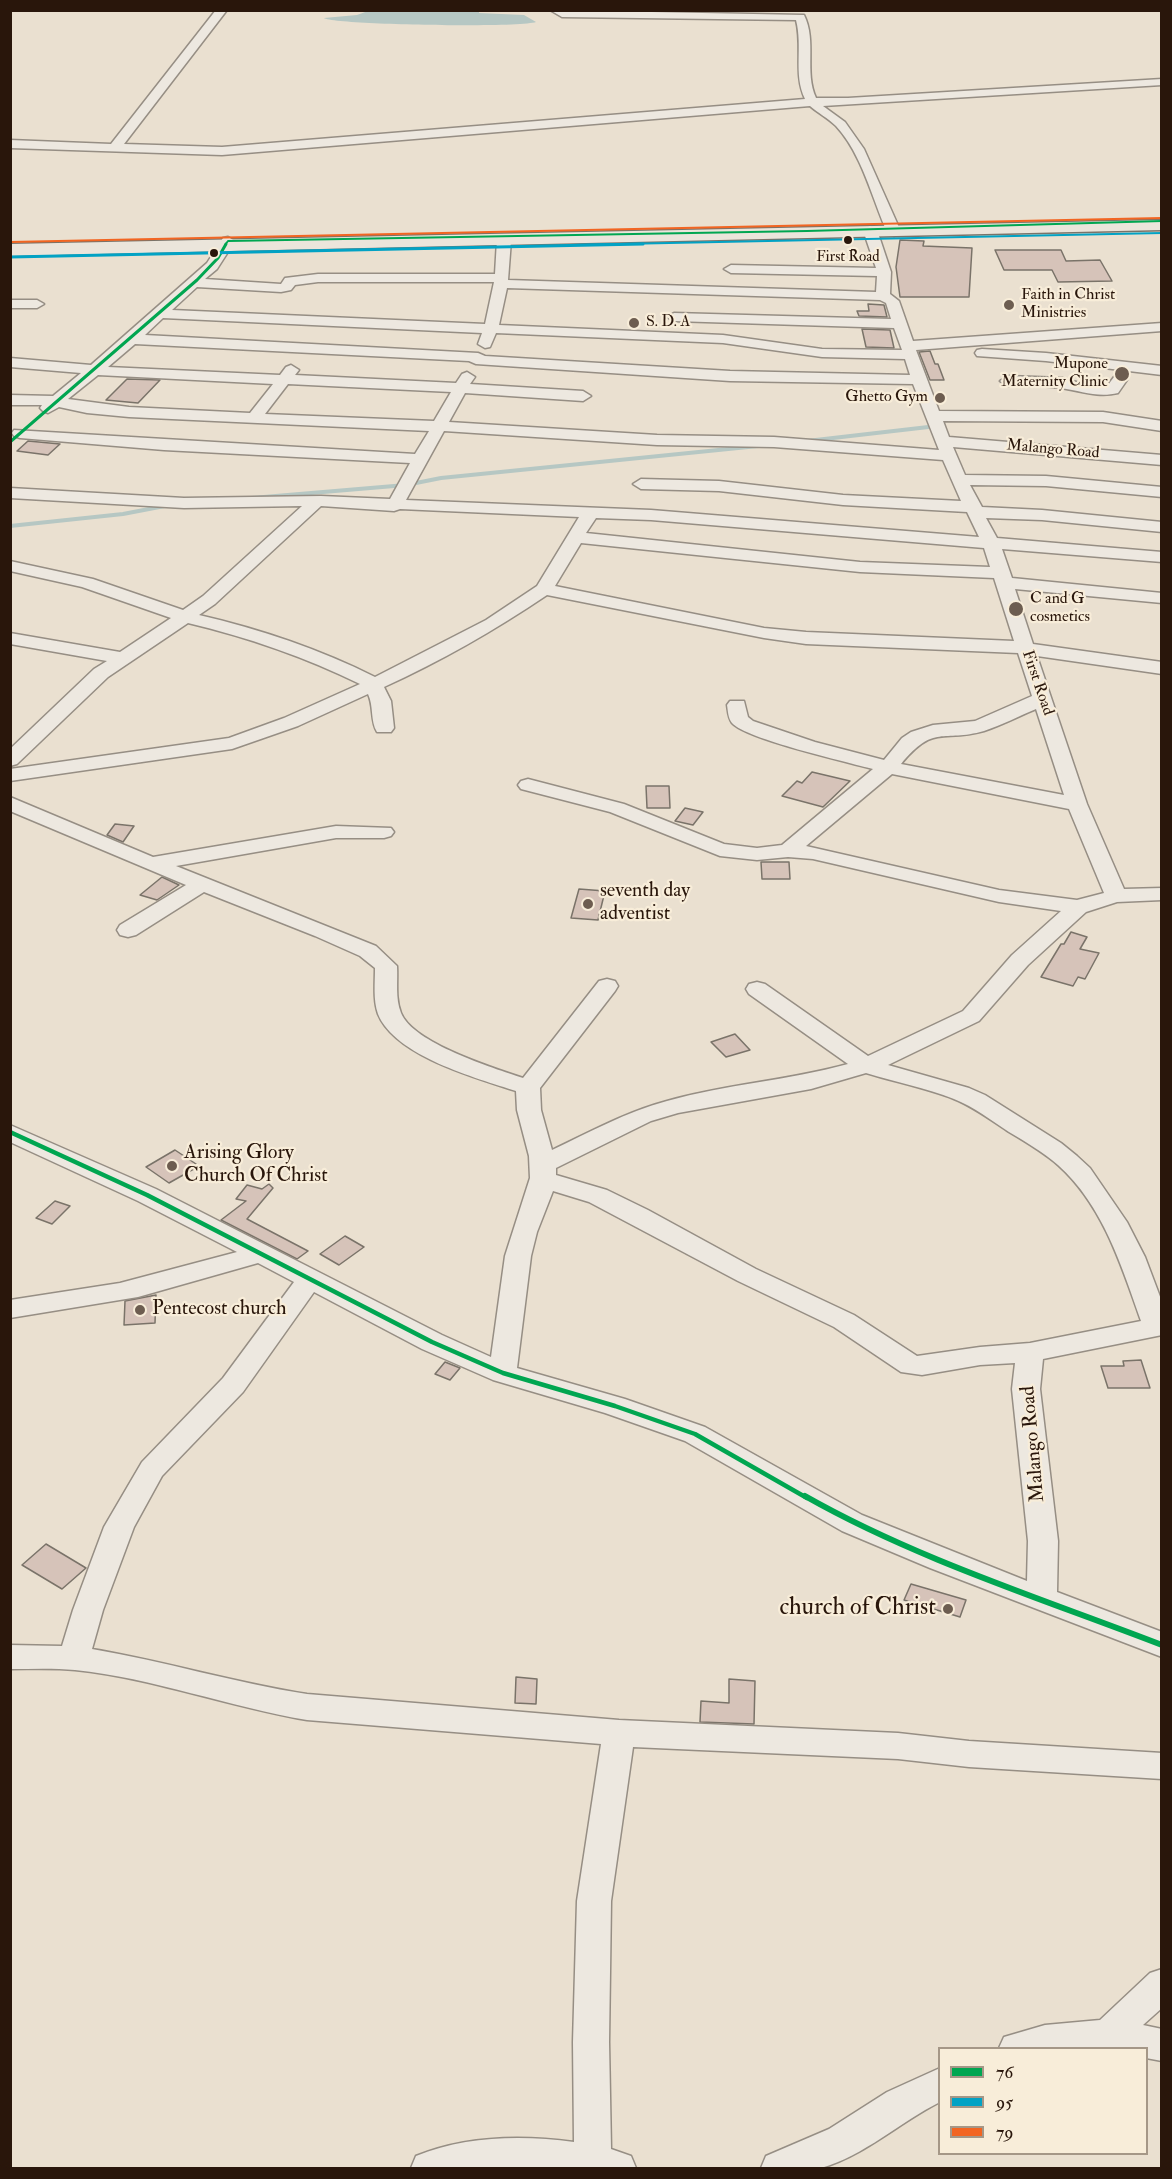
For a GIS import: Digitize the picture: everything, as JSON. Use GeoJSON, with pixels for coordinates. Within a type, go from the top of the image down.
{"type":"FeatureCollection","features":[{"type":"Feature","properties":{"kind":"main road"},"geometry":{"type":"LineString","coordinates":[[10,248],[1161,224]]}},
{"type":"Feature","properties":{"kind":"main road"},"geometry":{"type":"LineString","coordinates":[[227,244],[870,231]]}},
{"type":"Feature","properties":{"kind":"street"},"geometry":{"type":"LineString","coordinates":[[116,147],[222,10]]}},
{"type":"Feature","properties":{"kind":"street"},"geometry":{"type":"LineString","coordinates":[[555,10],[561,14],[572,15],[800,17],[806,32],[802,58],[809,96],[841,125],[865,162],[893,231]]}},
{"type":"Feature","properties":{"kind":"street"},"geometry":{"type":"LineString","coordinates":[[10,144],[222,150],[814,102],[848,102],[1161,82]]}},
{"type":"Feature","properties":{"kind":"street"},"geometry":{"type":"LineString","coordinates":[[194,283],[281,288],[286,287],[290,281],[318,278],[501,281],[883,296],[884,272],[870,231]]}},
{"type":"Feature","properties":{"kind":"street"},"geometry":{"type":"LineString","coordinates":[[394,506],[477,359],[491,329],[501,281],[504,240]]}},
{"type":"Feature","properties":{"kind":"street"},"geometry":{"type":"LineString","coordinates":[[14,437],[132,339],[194,283],[212,266],[227,244]]}},
{"type":"Feature","properties":{"kind":"street"},"geometry":{"type":"LineString","coordinates":[[731,269],[884,272]]}},
{"type":"Feature","properties":{"kind":"street","name":"First Road"},"geometry":{"type":"LineString","coordinates":[[883,296],[892,301],[933,416],[959,480],[991,543],[1077,804],[1126,896]]}},
{"type":"Feature","properties":{"kind":"street"},"geometry":{"type":"LineString","coordinates":[[10,304],[36,304]]}},
{"type":"Feature","properties":{"kind":"street"},"geometry":{"type":"LineString","coordinates":[[159,314],[738,340],[822,352],[909,350],[1039,335],[1161,327]]}},
{"type":"Feature","properties":{"kind":"street"},"geometry":{"type":"LineString","coordinates":[[674,317],[900,324]]}},
{"type":"Feature","properties":{"kind":"street"},"geometry":{"type":"LineString","coordinates":[[132,339],[308,348],[719,376],[920,381]]}},
{"type":"Feature","properties":{"kind":"street"},"geometry":{"type":"LineString","coordinates":[[955,344],[966,351],[1046,357],[1161,371]]}},
{"type":"Feature","properties":{"kind":"street"},"geometry":{"type":"LineString","coordinates":[[254,418],[308,348]]}},
{"type":"Feature","properties":{"kind":"street"},"geometry":{"type":"LineString","coordinates":[[1003,354],[1013,409],[1022,416]]}},
{"type":"Feature","properties":{"kind":"street"},"geometry":{"type":"LineString","coordinates":[[10,362],[95,370],[583,396]]}},
{"type":"Feature","properties":{"kind":"street"},"geometry":{"type":"LineString","coordinates":[[1008,381],[1062,383],[1086,390],[1113,390],[1119,380]]}},
{"type":"Feature","properties":{"kind":"street","name":"Malango Road"},"geometry":{"type":"LineString","coordinates":[[10,400],[55,401],[111,411],[657,440],[774,442],[1161,460]]}},
{"type":"Feature","properties":{"kind":"street"},"geometry":{"type":"LineString","coordinates":[[933,416],[1103,417],[1161,426]]}},
{"type":"Feature","properties":{"kind":"street"},"geometry":{"type":"LineString","coordinates":[[14,437],[420,459]]}},
{"type":"Feature","properties":{"kind":"street"},"geometry":{"type":"LineString","coordinates":[[641,484],[680,477],[728,487],[843,500],[975,509],[1161,527]]}},
{"type":"Feature","properties":{"kind":"street"},"geometry":{"type":"LineString","coordinates":[[959,480],[1046,481],[1161,492]]}},
{"type":"Feature","properties":{"kind":"street"},"geometry":{"type":"LineString","coordinates":[[10,493],[184,503],[315,502],[394,506],[454,505],[671,516],[1161,557]]}},
{"type":"Feature","properties":{"kind":"street"},"geometry":{"type":"LineString","coordinates":[[10,760],[101,674],[186,617],[231,582],[315,502]]}},
{"type":"Feature","properties":{"kind":"street"},"geometry":{"type":"LineString","coordinates":[[10,775],[232,743],[291,722],[414,666],[492,624],[544,589],[590,513]]}},
{"type":"Feature","properties":{"kind":"street"},"geometry":{"type":"LineString","coordinates":[[576,537],[860,567],[1001,578],[1161,598]]}},
{"type":"Feature","properties":{"kind":"street"},"geometry":{"type":"LineString","coordinates":[[10,566],[87,583],[186,617],[240,630],[305,652],[373,683],[381,701],[384,728]]}},
{"type":"Feature","properties":{"kind":"street"},"geometry":{"type":"LineString","coordinates":[[544,589],[764,633],[806,638],[937,641],[1025,648],[1161,668]]}},
{"type":"Feature","properties":{"kind":"street"},"geometry":{"type":"LineString","coordinates":[[10,638],[122,658]]}},
{"type":"Feature","properties":{"kind":"street"},"geometry":{"type":"LineString","coordinates":[[788,851],[888,767],[918,735],[979,726],[1042,699]]}},
{"type":"Feature","properties":{"kind":"street"},"geometry":{"type":"LineString","coordinates":[[737,705],[739,719],[755,730],[888,767],[1077,804]]}},
{"type":"Feature","properties":{"kind":"street"},"geometry":{"type":"LineString","coordinates":[[528,785],[617,808],[720,850],[757,854],[788,851],[835,856],[999,896],[1078,907],[1126,896],[1161,894]]}},
{"type":"Feature","properties":{"kind":"street"},"geometry":{"type":"LineString","coordinates":[[10,803],[151,864],[323,931],[368,951],[386,966],[388,1004],[391,1016],[400,1028],[440,1055],[528,1088]]}},
{"type":"Feature","properties":{"kind":"street"},"geometry":{"type":"LineString","coordinates":[[151,864],[336,832],[384,832]]}},
{"type":"Feature","properties":{"kind":"street"},"geometry":{"type":"LineString","coordinates":[[128,930],[202,884]]}},
{"type":"Feature","properties":{"kind":"street"},"geometry":{"type":"LineString","coordinates":[[1126,896],[1161,902]]}},
{"type":"Feature","properties":{"kind":"street"},"geometry":{"type":"LineString","coordinates":[[543,1172],[621,1125],[674,1106],[811,1082],[866,1066],[971,1016],[1020,960],[1078,907]]}},
{"type":"Feature","properties":{"kind":"street"},"geometry":{"type":"LineString","coordinates":[[503,1373],[516,1268],[525,1227],[537,1202],[543,1172],[531,1119],[528,1088],[607,986]]}},
{"type":"Feature","properties":{"kind":"street"},"geometry":{"type":"LineString","coordinates":[[543,1172],[639,1216],[747,1275],[844,1321],[911,1365],[922,1366],[980,1356],[1030,1352],[1159,1326],[1118,1228],[1081,1174],[1068,1161],[1052,1148],[976,1100],[960,1093],[866,1066],[757,989]]}},
{"type":"Feature","properties":{"kind":"street"},"geometry":{"type":"LineString","coordinates":[[10,1132],[147,1195],[432,1342],[503,1373],[615,1406],[695,1434],[852,1522],[941,1560],[1042,1597],[1161,1645]]}},
{"type":"Feature","properties":{"kind":"street"},"geometry":{"type":"LineString","coordinates":[[19,1302],[118,1292],[161,1283],[262,1253]]}},
{"type":"Feature","properties":{"kind":"street"},"geometry":{"type":"LineString","coordinates":[[74,1658],[88,1610],[119,1527],[147,1478],[171,1447],[233,1385],[310,1278]]}},
{"type":"Feature","properties":{"kind":"street","name":"Malango Road"},"geometry":{"type":"LineString","coordinates":[[1030,1352],[1026,1389],[1043,1541],[1042,1597]]}},
{"type":"Feature","properties":{"kind":"street"},"geometry":{"type":"LineString","coordinates":[[10,1657],[74,1658],[132,1668],[222,1691],[307,1707],[619,1733],[898,1746],[1004,1756],[1161,1766]]}},
{"type":"Feature","properties":{"kind":"street"},"geometry":{"type":"LineString","coordinates":[[429,2169],[478,2157],[514,2155],[601,2166],[594,1901],[619,1733]]}},
{"type":"Feature","properties":{"kind":"street"},"geometry":{"type":"LineString","coordinates":[[1109,2035],[1161,1984]]}},
{"type":"Feature","properties":{"kind":"street"},"geometry":{"type":"LineString","coordinates":[[1024,2047],[1046,2041],[1109,2035],[1161,2045]]}},
{"type":"Feature","properties":{"kind":"street"},"geometry":{"type":"LineString","coordinates":[[779,2169],[842,2141],[900,2104],[938,2085]]}},
{"type":"Feature","properties":{"kind":"shaded area"},"geometry":{"type":"Polygon","coordinates":[[[368,11],[479,11],[479,13],[524,15],[536,22],[497,25],[427,25],[324,18],[357,15],[368,11]]]}},
{"type":"Feature","properties":{"kind":"building"},"geometry":{"type":"Polygon","coordinates":[[[900,240],[924,241],[923,246],[972,248],[969,297],[900,297],[896,267],[900,240]]]}},
{"type":"Feature","properties":{"kind":"building"},"geometry":{"type":"Polygon","coordinates":[[[995,250],[1061,250],[1066,261],[1100,260],[1112,281],[1058,282],[1052,270],[1004,270],[995,250]]]}},
{"type":"Feature","properties":{"kind":"building"},"geometry":{"type":"Polygon","coordinates":[[[868,304],[884,305],[887,317],[859,316],[857,311],[869,311],[868,304]]]}},
{"type":"Feature","properties":{"kind":"building"},"geometry":{"type":"Polygon","coordinates":[[[862,329],[890,330],[894,348],[866,347],[862,329]]]}},
{"type":"Feature","properties":{"kind":"building"},"geometry":{"type":"Polygon","coordinates":[[[930,351],[944,380],[930,380],[919,352],[930,351]]]}},
{"type":"Feature","properties":{"kind":"building"},"geometry":{"type":"Polygon","coordinates":[[[127,379],[160,380],[138,403],[106,400],[127,379]]]}},
{"type":"Feature","properties":{"kind":"building"},"geometry":{"type":"Polygon","coordinates":[[[28,441],[60,444],[48,455],[17,451],[28,441]]]}},
{"type":"Feature","properties":{"kind":"building"},"geometry":{"type":"Polygon","coordinates":[[[812,772],[850,781],[823,807],[782,796],[797,781],[802,783],[812,772]]]}},
{"type":"Feature","properties":{"kind":"building"},"geometry":{"type":"Polygon","coordinates":[[[646,786],[669,786],[670,808],[647,808],[646,786]]]}},
{"type":"Feature","properties":{"kind":"building"},"geometry":{"type":"Polygon","coordinates":[[[685,808],[703,812],[693,825],[675,821],[685,808]]]}},
{"type":"Feature","properties":{"kind":"building"},"geometry":{"type":"Polygon","coordinates":[[[115,824],[134,826],[123,842],[107,835],[115,824]]]}},
{"type":"Feature","properties":{"kind":"building"},"geometry":{"type":"Polygon","coordinates":[[[761,862],[789,862],[790,879],[762,879],[761,862]]]}},
{"type":"Feature","properties":{"kind":"building"},"geometry":{"type":"Polygon","coordinates":[[[162,877],[179,885],[157,900],[140,895],[162,877]]]}},
{"type":"Feature","properties":{"kind":"building","name":"seventh day adventist"},"geometry":{"type":"Polygon","coordinates":[[[579,889],[605,891],[598,920],[571,918],[579,889]]]}},
{"type":"Feature","properties":{"kind":"building"},"geometry":{"type":"Polygon","coordinates":[[[1071,932],[1087,937],[1080,949],[1099,953],[1085,979],[1078,977],[1073,986],[1041,977],[1061,944],[1064,944],[1071,932]]]}},
{"type":"Feature","properties":{"kind":"building"},"geometry":{"type":"Polygon","coordinates":[[[735,1034],[750,1050],[726,1057],[711,1042],[735,1034]]]}},
{"type":"Feature","properties":{"kind":"building","name":"Arising Glory Church Of Christ"},"geometry":{"type":"Polygon","coordinates":[[[175,1150],[199,1166],[169,1183],[146,1167],[175,1150]]]}},
{"type":"Feature","properties":{"kind":"building"},"geometry":{"type":"Polygon","coordinates":[[[269,1184],[273,1188],[247,1219],[308,1251],[297,1259],[221,1220],[246,1201],[236,1199],[247,1185],[262,1189],[269,1184]]]}},
{"type":"Feature","properties":{"kind":"building"},"geometry":{"type":"Polygon","coordinates":[[[55,1201],[70,1206],[52,1224],[36,1218],[55,1201]]]}},
{"type":"Feature","properties":{"kind":"building"},"geometry":{"type":"Polygon","coordinates":[[[345,1236],[364,1247],[339,1265],[320,1254],[345,1236]]]}},
{"type":"Feature","properties":{"kind":"building","name":"Pentecost church"},"geometry":{"type":"Polygon","coordinates":[[[156,1295],[155,1323],[124,1325],[125,1301],[156,1295]]]}},
{"type":"Feature","properties":{"kind":"building"},"geometry":{"type":"Polygon","coordinates":[[[1141,1360],[1150,1388],[1108,1388],[1101,1366],[1124,1366],[1123,1361],[1141,1360]]]}},
{"type":"Feature","properties":{"kind":"building"},"geometry":{"type":"Polygon","coordinates":[[[445,1362],[460,1368],[450,1380],[435,1374],[445,1362]]]}},
{"type":"Feature","properties":{"kind":"building"},"geometry":{"type":"Polygon","coordinates":[[[46,1544],[86,1568],[62,1589],[22,1565],[46,1544]]]}},
{"type":"Feature","properties":{"kind":"building","name":"church of Christ"},"geometry":{"type":"Polygon","coordinates":[[[911,1584],[966,1600],[960,1617],[904,1600],[911,1584]]]}},
{"type":"Feature","properties":{"kind":"building"},"geometry":{"type":"Polygon","coordinates":[[[516,1677],[537,1679],[536,1704],[515,1703],[516,1677]]]}},
{"type":"Feature","properties":{"kind":"building"},"geometry":{"type":"Polygon","coordinates":[[[729,1679],[755,1681],[754,1724],[700,1722],[701,1701],[729,1703],[729,1679]]]}},
{"type":"Feature","properties":{"kind":"waterway"},"geometry":{"type":"LineString","coordinates":[[807,441],[937,426]]}},
{"type":"Feature","properties":{"kind":"waterway"},"geometry":{"type":"LineString","coordinates":[[252,498],[406,485],[441,478],[758,446]]}},
{"type":"Feature","properties":{"kind":"waterway"},"geometry":{"type":"LineString","coordinates":[[10,526],[123,514],[170,505]]}},
{"type":"Feature","properties":{"kind":"transit line","name":"79"},"geometry":{"type":"LineString","coordinates":[[10,242],[1162,218]]}},
{"type":"Feature","properties":{"kind":"transit line","name":"76"},"geometry":{"type":"LineString","coordinates":[[10,442],[197,280],[218,258],[228,241],[807,231],[1162,221]]}},
{"type":"Feature","properties":{"kind":"transit line","name":"95"},"geometry":{"type":"LineString","coordinates":[[10,257],[1162,233]]}},
{"type":"Feature","properties":{"kind":"transit line","name":"76"},"geometry":{"type":"LineString","coordinates":[[10,1132],[147,1195],[432,1342],[503,1373],[615,1406],[695,1434],[852,1523],[941,1560],[1162,1645]]}},
{"type":"Feature","properties":{"kind":"place","name":"First Road"},"geometry":{"type":"Point","coordinates":[848,240]}},
{"type":"Feature","properties":{"kind":"place","name":"Faith in Christ Ministries"},"geometry":{"type":"Point","coordinates":[1009,305]}},
{"type":"Feature","properties":{"kind":"place","name":"S. D. A"},"geometry":{"type":"Point","coordinates":[634,323]}},
{"type":"Feature","properties":{"kind":"place","name":"Mupone Maternity Clinic"},"geometry":{"type":"Point","coordinates":[1122,374]}},
{"type":"Feature","properties":{"kind":"place","name":"Ghetto Gym"},"geometry":{"type":"Point","coordinates":[940,398]}},
{"type":"Feature","properties":{"kind":"place","name":"C and G cosmetics"},"geometry":{"type":"Point","coordinates":[1016,609]}},
{"type":"Feature","properties":{"kind":"place","name":"seventh day adventist"},"geometry":{"type":"Point","coordinates":[588,904]}},
{"type":"Feature","properties":{"kind":"place","name":"Arising Glory Church Of Christ"},"geometry":{"type":"Point","coordinates":[172,1166]}},
{"type":"Feature","properties":{"kind":"place","name":"Pentecost church"},"geometry":{"type":"Point","coordinates":[140,1310]}},
{"type":"Feature","properties":{"kind":"place","name":"church of Christ"},"geometry":{"type":"Point","coordinates":[948,1609]}}]}
